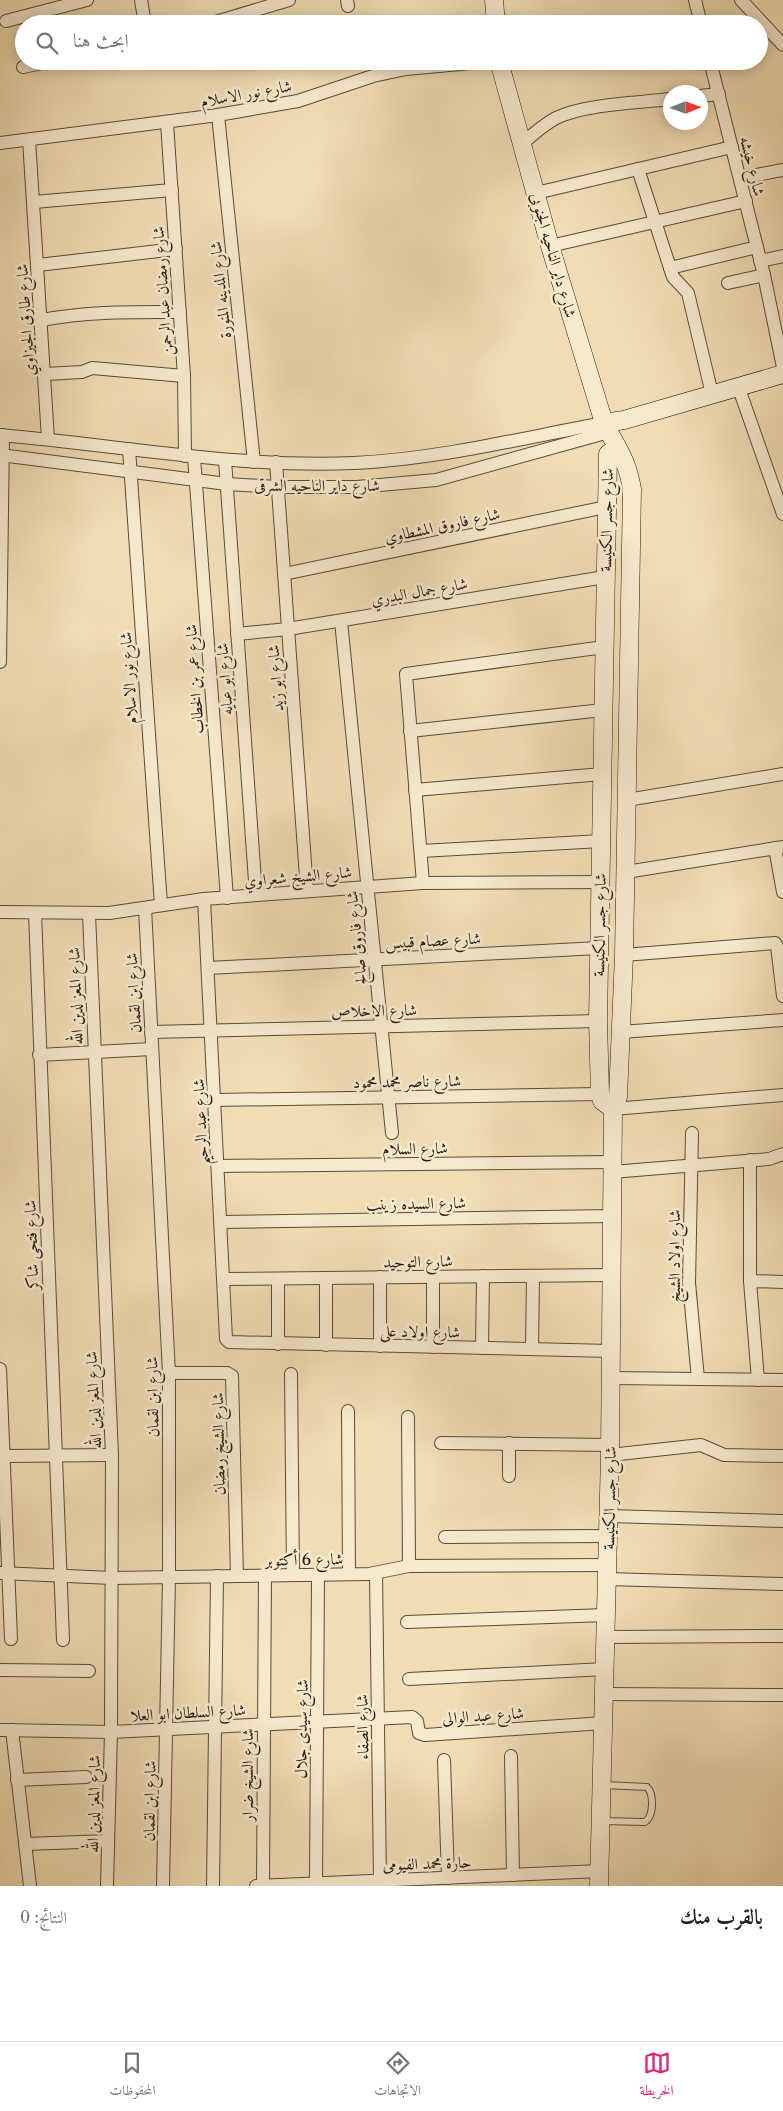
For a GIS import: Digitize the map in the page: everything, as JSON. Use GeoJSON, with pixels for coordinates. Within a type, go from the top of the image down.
{"type":"FeatureCollection","features":[{"type":"Feature","properties":{"kind":"main road"},"geometry":{"type":"LineString","coordinates":[[494,0],[495,15]]}},
{"type":"Feature","properties":{"kind":"main road","name":"شارع داير الناحيه الجنوبى"},"geometry":{"type":"LineString","coordinates":[[501,70],[550,246],[610,434]]}},
{"type":"Feature","properties":{"kind":"main road","name":"شارع داير الناحيه الشرقى"},"geometry":{"type":"LineString","coordinates":[[610,434],[624,420],[783,374]]}},
{"type":"Feature","properties":{"kind":"main road","name":"شارع جسر الكنيسة"},"geometry":{"type":"LineString","coordinates":[[600,1094],[598,1021],[600,882],[606,507],[610,434]]}},
{"type":"Feature","properties":{"kind":"main road","name":"شارع جسر الكنيسة"},"geometry":{"type":"LineString","coordinates":[[599,1879],[610,1450],[613,1109],[618,1097],[624,955],[632,489],[626,463],[610,434]]}},
{"type":"Feature","properties":{"kind":"main road"},"geometry":{"type":"LineString","coordinates":[[600,1094],[602,1101],[613,1109]]}},
{"type":"Feature","properties":{"kind":"street"},"geometry":{"type":"LineString","coordinates":[[29,15],[88,0]]}},
{"type":"Feature","properties":{"kind":"street"},"geometry":{"type":"LineString","coordinates":[[141,0],[144,15]]}},
{"type":"Feature","properties":{"kind":"street"},"geometry":{"type":"LineString","coordinates":[[695,0],[699,15]]}},
{"type":"Feature","properties":{"kind":"street"},"geometry":{"type":"LineString","coordinates":[[741,0],[755,15]]}},
{"type":"Feature","properties":{"kind":"street"},"geometry":{"type":"LineString","coordinates":[[240,15],[287,1]]}},
{"type":"Feature","properties":{"kind":"street"},"geometry":{"type":"LineString","coordinates":[[6,21],[15,19]]}},
{"type":"Feature","properties":{"kind":"street"},"geometry":{"type":"LineString","coordinates":[[768,29],[783,45]]}},
{"type":"Feature","properties":{"kind":"street","name":"شارع نور الاسلام"},"geometry":{"type":"LineString","coordinates":[[0,143],[167,123],[298,101],[372,76],[401,70]]}},
{"type":"Feature","properties":{"kind":"street","name":"شارع خيشه"},"geometry":{"type":"LineString","coordinates":[[712,70],[764,275],[783,367]]}},
{"type":"Feature","properties":{"kind":"street"},"geometry":{"type":"LineString","coordinates":[[708,95],[718,94]]}},
{"type":"Feature","properties":{"kind":"street"},"geometry":{"type":"LineString","coordinates":[[522,144],[538,129],[557,118],[578,111],[663,100]]}},
{"type":"Feature","properties":{"kind":"street","name":"شارع المدينه المنورة"},"geometry":{"type":"LineString","coordinates":[[218,115],[254,462]]}},
{"type":"Feature","properties":{"kind":"street","name":"شارع رمضان عبد الرحمن"},"geometry":{"type":"LineString","coordinates":[[167,123],[190,457]]}},
{"type":"Feature","properties":{"kind":"street","name":"شارع طارق الجيزاوي"},"geometry":{"type":"LineString","coordinates":[[29,140],[42,320],[48,439]]}},
{"type":"Feature","properties":{"kind":"street"},"geometry":{"type":"LineString","coordinates":[[536,193],[732,147]]}},
{"type":"Feature","properties":{"kind":"street"},"geometry":{"type":"LineString","coordinates":[[638,169],[670,268],[676,282],[688,293],[712,394]]}},
{"type":"Feature","properties":{"kind":"street"},"geometry":{"type":"LineString","coordinates":[[740,178],[783,170]]}},
{"type":"Feature","properties":{"kind":"street"},"geometry":{"type":"LineString","coordinates":[[34,202],[172,190]]}},
{"type":"Feature","properties":{"kind":"street"},"geometry":{"type":"LineString","coordinates":[[550,246],[746,202]]}},
{"type":"Feature","properties":{"kind":"street"},"geometry":{"type":"LineString","coordinates":[[670,268],[757,247]]}},
{"type":"Feature","properties":{"kind":"street"},"geometry":{"type":"LineString","coordinates":[[38,265],[176,249]]}},
{"type":"Feature","properties":{"kind":"street"},"geometry":{"type":"LineString","coordinates":[[760,261],[783,256]]}},
{"type":"Feature","properties":{"kind":"street"},"geometry":{"type":"LineString","coordinates":[[728,282],[764,275]]}},
{"type":"Feature","properties":{"kind":"street"},"geometry":{"type":"LineString","coordinates":[[42,320],[73,314],[105,311],[180,312]]}},
{"type":"Feature","properties":{"kind":"street"},"geometry":{"type":"LineString","coordinates":[[45,374],[82,372],[92,368],[184,376]]}},
{"type":"Feature","properties":{"kind":"street"},"geometry":{"type":"LineString","coordinates":[[738,386],[783,514]]}},
{"type":"Feature","properties":{"kind":"street","name":"شارع داير الناحيه الشرقى"},"geometry":{"type":"LineString","coordinates":[[1,435],[225,460],[254,462],[355,462],[413,458],[610,434]]}},
{"type":"Feature","properties":{"kind":"street","name":"شارع داير الناحيه الشرقى"},"geometry":{"type":"LineString","coordinates":[[1,456],[227,484],[278,487],[357,487],[436,480],[610,434]]}},
{"type":"Feature","properties":{"kind":"street"},"geometry":{"type":"LineString","coordinates":[[0,662],[1,435]]}},
{"type":"Feature","properties":{"kind":"street","name":"شارع نور الاسلام"},"geometry":{"type":"LineString","coordinates":[[129,449],[161,905]]}},
{"type":"Feature","properties":{"kind":"street","name":"شارع عمر بن الخطاب"},"geometry":{"type":"LineString","coordinates":[[190,457],[196,481],[227,898]]}},
{"type":"Feature","properties":{"kind":"street","name":"شارع ابو عبايه"},"geometry":{"type":"LineString","coordinates":[[225,460],[256,895]]}},
{"type":"Feature","properties":{"kind":"street","name":"شارع ابو زيد"},"geometry":{"type":"LineString","coordinates":[[276,462],[307,891]]}},
{"type":"Feature","properties":{"kind":"street","name":"شارع فاروق المشطاوي"},"geometry":{"type":"LineString","coordinates":[[284,574],[606,507]]}},
{"type":"Feature","properties":{"kind":"street","name":"شارع جمال البدري"},"geometry":{"type":"LineString","coordinates":[[238,634],[341,621],[605,576]]}},
{"type":"Feature","properties":{"kind":"street","name":"شارع فاروق صالح"},"geometry":{"type":"LineString","coordinates":[[341,621],[392,1133]]}},
{"type":"Feature","properties":{"kind":"street"},"geometry":{"type":"LineString","coordinates":[[424,883],[406,674],[604,646]]}},
{"type":"Feature","properties":{"kind":"street"},"geometry":{"type":"LineString","coordinates":[[410,731],[603,710]]}},
{"type":"Feature","properties":{"kind":"street"},"geometry":{"type":"LineString","coordinates":[[415,790],[602,774]]}},
{"type":"Feature","properties":{"kind":"street"},"geometry":{"type":"LineString","coordinates":[[627,800],[783,774]]}},
{"type":"Feature","properties":{"kind":"street"},"geometry":{"type":"LineString","coordinates":[[420,851],[601,841]]}},
{"type":"Feature","properties":{"kind":"street"},"geometry":{"type":"LineString","coordinates":[[626,872],[779,848],[783,892]]}},
{"type":"Feature","properties":{"kind":"street","name":"شارع الشيخ شعراوي"},"geometry":{"type":"LineString","coordinates":[[0,912],[88,914],[204,899],[424,883],[600,882]]}},
{"type":"Feature","properties":{"kind":"street","name":"شارع عبد الرحيم"},"geometry":{"type":"LineString","coordinates":[[204,899],[226,1339],[229,1342]]}},
{"type":"Feature","properties":{"kind":"street","name":"شارع ابن لقمان"},"geometry":{"type":"LineString","coordinates":[[145,908],[169,1373],[169,1577],[163,1886]]}},
{"type":"Feature","properties":{"kind":"street","name":"شارع فتحى شاكر"},"geometry":{"type":"LineString","coordinates":[[35,913],[39,1056],[63,1640]]}},
{"type":"Feature","properties":{"kind":"street","name":"شارع المعز لدين الله"},"geometry":{"type":"LineString","coordinates":[[88,914],[112,1455],[111,1732],[107,1886]]}},
{"type":"Feature","properties":{"kind":"street"},"geometry":{"type":"LineString","coordinates":[[624,955],[773,944],[777,946],[783,996]]}},
{"type":"Feature","properties":{"kind":"street","name":"شارع عصام قبيس"},"geometry":{"type":"LineString","coordinates":[[208,968],[599,948]]}},
{"type":"Feature","properties":{"kind":"street"},"geometry":{"type":"LineString","coordinates":[[621,1032],[783,1020]]}},
{"type":"Feature","properties":{"kind":"street","name":"شارع الاخلاص"},"geometry":{"type":"LineString","coordinates":[[151,1032],[598,1021]]}},
{"type":"Feature","properties":{"kind":"street"},"geometry":{"type":"LineString","coordinates":[[39,1056],[94,1051],[152,1049]]}},
{"type":"Feature","properties":{"kind":"street","name":"شارع ناصر محمد محمود"},"geometry":{"type":"LineString","coordinates":[[215,1100],[600,1094]]}},
{"type":"Feature","properties":{"kind":"street"},"geometry":{"type":"LineString","coordinates":[[613,1109],[783,1095]]}},
{"type":"Feature","properties":{"kind":"street","name":"شارع اولاد الشيخ"},"geometry":{"type":"LineString","coordinates":[[692,1133],[689,1283],[698,1379]]}},
{"type":"Feature","properties":{"kind":"street","name":"شارع السلام"},"geometry":{"type":"LineString","coordinates":[[218,1166],[612,1167],[691,1165],[768,1159],[783,1154]]}},
{"type":"Feature","properties":{"kind":"street"},"geometry":{"type":"LineString","coordinates":[[750,1160],[750,1282],[758,1380]]}},
{"type":"Feature","properties":{"kind":"street","name":"شارع السيده زينب"},"geometry":{"type":"LineString","coordinates":[[221,1222],[612,1216]]}},
{"type":"Feature","properties":{"kind":"street","name":"شارع التوحيد"},"geometry":{"type":"LineString","coordinates":[[224,1279],[612,1275]]}},
{"type":"Feature","properties":{"kind":"street"},"geometry":{"type":"LineString","coordinates":[[482,1348],[483,1276]]}},
{"type":"Feature","properties":{"kind":"street"},"geometry":{"type":"LineString","coordinates":[[532,1350],[533,1276]]}},
{"type":"Feature","properties":{"kind":"street"},"geometry":{"type":"LineString","coordinates":[[380,1277],[380,1346]]}},
{"type":"Feature","properties":{"kind":"street"},"geometry":{"type":"LineString","coordinates":[[433,1277],[433,1348]]}},
{"type":"Feature","properties":{"kind":"street"},"geometry":{"type":"LineString","coordinates":[[278,1278],[278,1344]]}},
{"type":"Feature","properties":{"kind":"street"},"geometry":{"type":"LineString","coordinates":[[326,1278],[326,1345]]}},
{"type":"Feature","properties":{"kind":"street"},"geometry":{"type":"LineString","coordinates":[[750,1282],[783,1282]]}},
{"type":"Feature","properties":{"kind":"street","name":"شارع اولاد على"},"geometry":{"type":"LineString","coordinates":[[229,1342],[611,1351]]}},
{"type":"Feature","properties":{"kind":"street"},"geometry":{"type":"LineString","coordinates":[[0,1369],[4,1573],[11,1639]]}},
{"type":"Feature","properties":{"kind":"street","name":"شارع الشيخ رمضان"},"geometry":{"type":"LineString","coordinates":[[169,1373],[227,1373],[232,1376],[237,1576]]}},
{"type":"Feature","properties":{"kind":"street"},"geometry":{"type":"LineString","coordinates":[[291,1374],[293,1575]]}},
{"type":"Feature","properties":{"kind":"street"},"geometry":{"type":"LineString","coordinates":[[611,1378],[783,1380]]}},
{"type":"Feature","properties":{"kind":"street"},"geometry":{"type":"LineString","coordinates":[[348,1412],[349,1574]]}},
{"type":"Feature","properties":{"kind":"street"},"geometry":{"type":"LineString","coordinates":[[408,1417],[410,1566]]}},
{"type":"Feature","properties":{"kind":"street"},"geometry":{"type":"LineString","coordinates":[[441,1442],[509,1443],[610,1450],[700,1446],[724,1455],[783,1456]]}},
{"type":"Feature","properties":{"kind":"street"},"geometry":{"type":"LineString","coordinates":[[509,1443],[509,1476]]}},
{"type":"Feature","properties":{"kind":"street"},"geometry":{"type":"LineString","coordinates":[[3,1449],[56,1455],[112,1455]]}},
{"type":"Feature","properties":{"kind":"street"},"geometry":{"type":"LineString","coordinates":[[608,1516],[783,1521]]}},
{"type":"Feature","properties":{"kind":"street"},"geometry":{"type":"LineString","coordinates":[[445,1537],[608,1536]]}},
{"type":"Feature","properties":{"kind":"street","name":"شارع 6 أكتوبر"},"geometry":{"type":"LineString","coordinates":[[4,1573],[112,1578],[318,1575],[376,1573],[410,1566],[607,1572],[783,1584]]}},
{"type":"Feature","properties":{"kind":"street","name":"شارع الصفاء"},"geometry":{"type":"LineString","coordinates":[[376,1573],[380,1881]]}},
{"type":"Feature","properties":{"kind":"street","name":"شارع الشيخ ضرار"},"geometry":{"type":"LineString","coordinates":[[263,1886],[265,1575]]}},
{"type":"Feature","properties":{"kind":"street","name":"شارع سيدى جلال"},"geometry":{"type":"LineString","coordinates":[[316,1883],[318,1575]]}},
{"type":"Feature","properties":{"kind":"street"},"geometry":{"type":"LineString","coordinates":[[213,1886],[217,1576]]}},
{"type":"Feature","properties":{"kind":"street"},"geometry":{"type":"LineString","coordinates":[[407,1622],[606,1615]]}},
{"type":"Feature","properties":{"kind":"street"},"geometry":{"type":"LineString","coordinates":[[606,1637],[783,1636]]}},
{"type":"Feature","properties":{"kind":"street"},"geometry":{"type":"LineString","coordinates":[[0,1670],[89,1671]]}},
{"type":"Feature","properties":{"kind":"street"},"geometry":{"type":"LineString","coordinates":[[409,1679],[605,1670]]}},
{"type":"Feature","properties":{"kind":"street"},"geometry":{"type":"LineString","coordinates":[[604,1694],[783,1695]]}},
{"type":"Feature","properties":{"kind":"street","name":"شارع عبد الوالى"},"geometry":{"type":"LineString","coordinates":[[378,1720],[414,1717],[417,1721],[419,1733],[425,1735],[604,1724]]}},
{"type":"Feature","properties":{"kind":"street","name":"شارع السلطان ابو العلا"},"geometry":{"type":"LineString","coordinates":[[6,1730],[111,1732],[378,1720]]}},
{"type":"Feature","properties":{"kind":"street"},"geometry":{"type":"LineString","coordinates":[[6,1730],[17,1780],[30,1886]]}},
{"type":"Feature","properties":{"kind":"street"},"geometry":{"type":"LineString","coordinates":[[511,1756],[513,1875]]}},
{"type":"Feature","properties":{"kind":"street"},"geometry":{"type":"LineString","coordinates":[[444,1760],[448,1878]]}},
{"type":"Feature","properties":{"kind":"street"},"geometry":{"type":"LineString","coordinates":[[17,1780],[86,1777]]}},
{"type":"Feature","properties":{"kind":"street"},"geometry":{"type":"LineString","coordinates":[[25,1844],[108,1841]]}},
{"type":"Feature","properties":{"kind":"street","name":"حارة محمد الفيومى"},"geometry":{"type":"LineString","coordinates":[[256,1886],[316,1883],[358,1884],[380,1881],[513,1875],[599,1879]]}},
{"type":"Feature","properties":{"kind":"lane"},"geometry":{"type":"LineString","coordinates":[[601,1822],[645,1822],[651,1813],[651,1793],[647,1787],[602,1785]]}}]}
